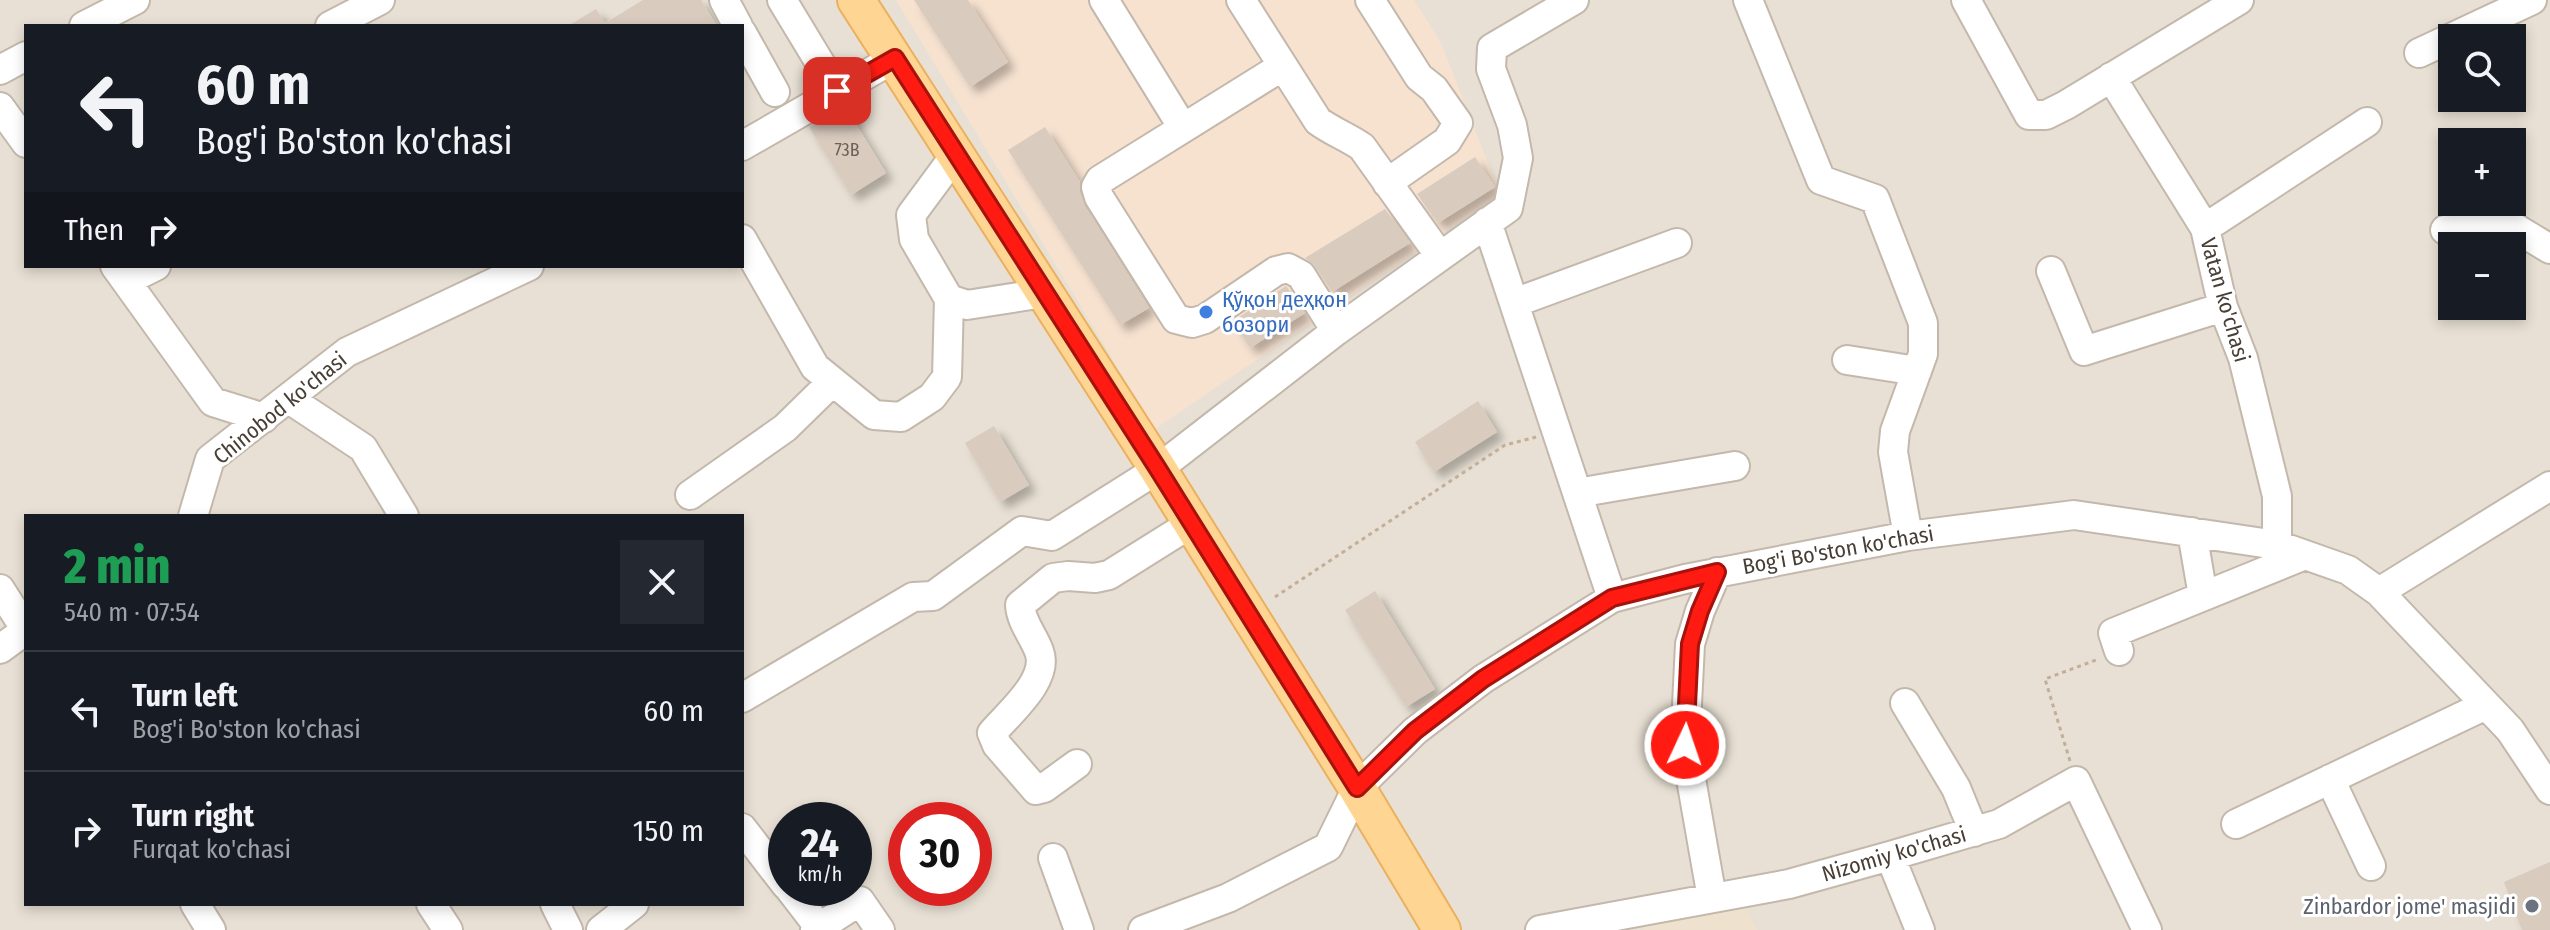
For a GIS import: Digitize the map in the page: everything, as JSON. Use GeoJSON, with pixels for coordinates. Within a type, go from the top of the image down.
{"type":"FeatureCollection","features":[{"type":"Feature","properties":{"kind":"main road"},"geometry":{"type":"LineString","coordinates":[[856,0],[1158,469],[1442,930]]}},
{"type":"Feature","properties":{"kind":"street"},"geometry":{"type":"LineString","coordinates":[[88,24],[135,0]]}},
{"type":"Feature","properties":{"kind":"street"},"geometry":{"type":"LineString","coordinates":[[330,16],[380,0]]}},
{"type":"Feature","properties":{"kind":"street"},"geometry":{"type":"LineString","coordinates":[[724,0],[737,24]]}},
{"type":"Feature","properties":{"kind":"street"},"geometry":{"type":"LineString","coordinates":[[782,0],[837,91]]}},
{"type":"Feature","properties":{"kind":"street"},"geometry":{"type":"LineString","coordinates":[[1104,0],[1183,128]]}},
{"type":"Feature","properties":{"kind":"street"},"geometry":{"type":"LineString","coordinates":[[1241,0],[1318,121],[1362,147],[1440,256]]}},
{"type":"Feature","properties":{"kind":"street"},"geometry":{"type":"LineString","coordinates":[[1370,0],[1419,77],[1434,89],[1458,123],[1447,141],[1387,183]]}},
{"type":"Feature","properties":{"kind":"street"},"geometry":{"type":"LineString","coordinates":[[744,697],[913,597],[933,596],[1022,531],[1052,536],[1158,469],[1336,331],[1508,208],[1518,158],[1512,125],[1491,69],[1492,48],[1574,0]]}},
{"type":"Feature","properties":{"kind":"street"},"geometry":{"type":"LineString","coordinates":[[1748,0],[1821,180],[1875,199],[1923,323],[1923,354],[1895,431],[1893,452],[1908,536]]}},
{"type":"Feature","properties":{"kind":"street"},"geometry":{"type":"LineString","coordinates":[[1966,0],[2029,115],[2046,115],[2239,0]]}},
{"type":"Feature","properties":{"kind":"street"},"geometry":{"type":"LineString","coordinates":[[2419,53],[2532,0]]}},
{"type":"Feature","properties":{"kind":"street"},"geometry":{"type":"LineString","coordinates":[[744,37],[775,92]]}},
{"type":"Feature","properties":{"kind":"street"},"geometry":{"type":"LineString","coordinates":[[0,70],[24,57]]}},
{"type":"Feature","properties":{"kind":"street"},"geometry":{"type":"LineString","coordinates":[[744,145],[895,58]]}},
{"type":"Feature","properties":{"kind":"street"},"geometry":{"type":"LineString","coordinates":[[1283,66],[1100,180],[1096,187],[1099,197],[1176,319],[1192,323],[1205,319],[1276,271],[1288,268],[1301,275],[1336,331]]}},
{"type":"Feature","properties":{"kind":"street","name":"Vatan ko'chasi"},"geometry":{"type":"LineString","coordinates":[[2111,77],[2205,228],[2223,307],[2243,358],[2277,496],[2277,545]]}},
{"type":"Feature","properties":{"kind":"street"},"geometry":{"type":"LineString","coordinates":[[0,107],[24,140]]}},
{"type":"Feature","properties":{"kind":"street"},"geometry":{"type":"LineString","coordinates":[[2205,228],[2367,122]]}},
{"type":"Feature","properties":{"kind":"street"},"geometry":{"type":"LineString","coordinates":[[744,243],[815,367],[874,415],[901,417],[932,397],[947,377],[949,299],[914,239],[911,215],[956,154]]}},
{"type":"Feature","properties":{"kind":"street"},"geometry":{"type":"LineString","coordinates":[[1487,222],[1612,598]]}},
{"type":"Feature","properties":{"kind":"street"},"geometry":{"type":"LineString","coordinates":[[2445,230],[2507,223],[2550,249]]}},
{"type":"Feature","properties":{"kind":"street"},"geometry":{"type":"LineString","coordinates":[[1514,303],[1677,243]]}},
{"type":"Feature","properties":{"kind":"street"},"geometry":{"type":"LineString","coordinates":[[147,268],[120,274],[213,402],[264,418]]}},
{"type":"Feature","properties":{"kind":"street","name":"Chinobod ko'chasi"},"geometry":{"type":"LineString","coordinates":[[194,514],[210,459],[347,352],[525,268]]}},
{"type":"Feature","properties":{"kind":"street"},"geometry":{"type":"LineString","coordinates":[[2051,271],[2084,351],[2223,307]]}},
{"type":"Feature","properties":{"kind":"street"},"geometry":{"type":"LineString","coordinates":[[949,299],[967,305],[1044,293]]}},
{"type":"Feature","properties":{"kind":"street"},"geometry":{"type":"LineString","coordinates":[[1847,360],[1917,371]]}},
{"type":"Feature","properties":{"kind":"street"},"geometry":{"type":"LineString","coordinates":[[690,495],[785,428],[831,383]]}},
{"type":"Feature","properties":{"kind":"street"},"geometry":{"type":"LineString","coordinates":[[289,399],[363,448],[403,514]]}},
{"type":"Feature","properties":{"kind":"street"},"geometry":{"type":"LineString","coordinates":[[1577,493],[1735,466]]}},
{"type":"Feature","properties":{"kind":"street"},"geometry":{"type":"LineString","coordinates":[[2379,592],[2550,486]]}},
{"type":"Feature","properties":{"kind":"street","name":"Bog'i Bo'ston ko'chasi"},"geometry":{"type":"LineString","coordinates":[[1143,930],[1228,898],[1328,847],[1357,788],[1415,731],[1483,679],[1612,598],[1717,572],[1908,536],[2074,515],[2277,545],[2348,570],[2379,592],[2510,730],[2550,790]]}},
{"type":"Feature","properties":{"kind":"street"},"geometry":{"type":"LineString","coordinates":[[1077,764],[1044,788],[1036,790],[997,745],[992,733],[1040,677],[1040,653],[1021,615],[1020,605],[1053,578],[1109,575],[1192,523]]}},
{"type":"Feature","properties":{"kind":"street"},"geometry":{"type":"LineString","coordinates":[[2192,532],[2203,596]]}},
{"type":"Feature","properties":{"kind":"street"},"geometry":{"type":"LineString","coordinates":[[2119,651],[2113,633],[2305,555]]}},
{"type":"Feature","properties":{"kind":"street"},"geometry":{"type":"LineString","coordinates":[[1712,898],[1685,745],[1690,644],[1717,572]]}},
{"type":"Feature","properties":{"kind":"street"},"geometry":{"type":"LineString","coordinates":[[0,589],[24,627]]}},
{"type":"Feature","properties":{"kind":"street"},"geometry":{"type":"LineString","coordinates":[[0,649],[24,631]]}},
{"type":"Feature","properties":{"kind":"street"},"geometry":{"type":"LineString","coordinates":[[1905,703],[1956,788],[1974,832]]}},
{"type":"Feature","properties":{"kind":"street"},"geometry":{"type":"LineString","coordinates":[[2236,824],[2486,705]]}},
{"type":"Feature","properties":{"kind":"street"},"geometry":{"type":"LineString","coordinates":[[2330,779],[2371,866]]}},
{"type":"Feature","properties":{"kind":"street"},"geometry":{"type":"LineString","coordinates":[[2076,781],[2147,930]]}},
{"type":"Feature","properties":{"kind":"street","name":"Nizomiy ko'chasi"},"geometry":{"type":"LineString","coordinates":[[1540,930],[1789,884],[1890,856],[1999,824],[2076,781]]}},
{"type":"Feature","properties":{"kind":"street"},"geometry":{"type":"LineString","coordinates":[[744,831],[768,862]]}},
{"type":"Feature","properties":{"kind":"street"},"geometry":{"type":"LineString","coordinates":[[1890,856],[1920,930]]}},
{"type":"Feature","properties":{"kind":"street"},"geometry":{"type":"LineString","coordinates":[[1053,858],[1079,930]]}},
{"type":"Feature","properties":{"kind":"street"},"geometry":{"type":"LineString","coordinates":[[801,906],[817,929],[860,901],[880,930]]}},
{"type":"Feature","properties":{"kind":"street"},"geometry":{"type":"LineString","coordinates":[[196,906],[211,930]]}},
{"type":"Feature","properties":{"kind":"street"},"geometry":{"type":"LineString","coordinates":[[432,906],[448,930]]}},
{"type":"Feature","properties":{"kind":"street"},"geometry":{"type":"LineString","coordinates":[[556,906],[568,930]]}},
{"type":"Feature","properties":{"kind":"street"},"geometry":{"type":"LineString","coordinates":[[601,930],[631,906]]}},
{"type":"Feature","properties":{"kind":"path"},"geometry":{"type":"LineString","coordinates":[[1275,597],[1505,445],[1557,432]]}},
{"type":"Feature","properties":{"kind":"path"},"geometry":{"type":"LineString","coordinates":[[2076,781],[2045,679],[2119,651]]}},
{"type":"Feature","properties":{"kind":"shaded area"},"geometry":{"type":"Polygon","coordinates":[[[0,0],[2550,0],[2550,930],[0,930],[0,0]]]}},
{"type":"Feature","properties":{"kind":"shaded area","name":"Қўқон деҳқон бозори"},"geometry":{"type":"Polygon","coordinates":[[[896,0],[1414,0],[1441,43],[1500,194],[1155,429],[896,0]]]}},
{"type":"Feature","properties":{"kind":"shaded area"},"geometry":{"type":"Polygon","coordinates":[[[1745,907],[1757,930],[1644,930],[1643,924],[1745,907]]]}},
{"type":"Feature","properties":{"kind":"building"},"geometry":{"type":"Polygon","coordinates":[[[643,0],[701,0],[716,24],[571,24],[596,9],[605,23],[643,0]]]}},
{"type":"Feature","properties":{"kind":"building"},"geometry":{"type":"Polygon","coordinates":[[[914,0],[968,0],[1008,62],[970,87],[914,0]]]}},
{"type":"Feature","properties":{"kind":"building"},"geometry":{"type":"Polygon","coordinates":[[[845,106],[886,173],[851,195],[809,127],[845,106]]]}},
{"type":"Feature","properties":{"kind":"building"},"geometry":{"type":"Polygon","coordinates":[[[1045,127],[1080,182],[1085,206],[1149,308],[1120,325],[1008,150],[1045,127]]]}},
{"type":"Feature","properties":{"kind":"building"},"geometry":{"type":"Polygon","coordinates":[[[1475,157],[1495,187],[1438,223],[1417,194],[1475,157]]]}},
{"type":"Feature","properties":{"kind":"building"},"geometry":{"type":"Polygon","coordinates":[[[1385,209],[1410,243],[1332,292],[1315,266],[1305,258],[1385,209]]]}},
{"type":"Feature","properties":{"kind":"building"},"geometry":{"type":"Polygon","coordinates":[[[1286,286],[1305,313],[1250,348],[1233,321],[1286,286]]]}},
{"type":"Feature","properties":{"kind":"building"},"geometry":{"type":"Polygon","coordinates":[[[1478,401],[1497,432],[1434,472],[1415,442],[1478,401]]]}},
{"type":"Feature","properties":{"kind":"building"},"geometry":{"type":"Polygon","coordinates":[[[994,426],[1029,485],[1000,502],[965,443],[994,426]]]}},
{"type":"Feature","properties":{"kind":"building"},"geometry":{"type":"Polygon","coordinates":[[[1375,591],[1435,689],[1406,707],[1345,610],[1375,591]]]}},
{"type":"Feature","properties":{"kind":"building","name":"Zinbardor jome' masjidi"},"geometry":{"type":"Polygon","coordinates":[[[2550,862],[2550,930],[2522,930],[2504,882],[2550,862]]]}},
{"type":"Feature","properties":{"kind":"place","name":"Қўқон деҳқон бозори"},"geometry":{"type":"Point","coordinates":[1206,312]}},
{"type":"Feature","properties":{"kind":"place","name":"Zinbardor jome' masjidi"},"geometry":{"type":"Point","coordinates":[2532,906]}},
{"type":"Feature","properties":{"kind":"route"},"geometry":{"type":"LineString","coordinates":[[837,91],[895,58],[1158,469],[1357,788],[1415,731],[1483,679],[1612,598],[1717,572],[1690,644],[1685,745]]}}]}
